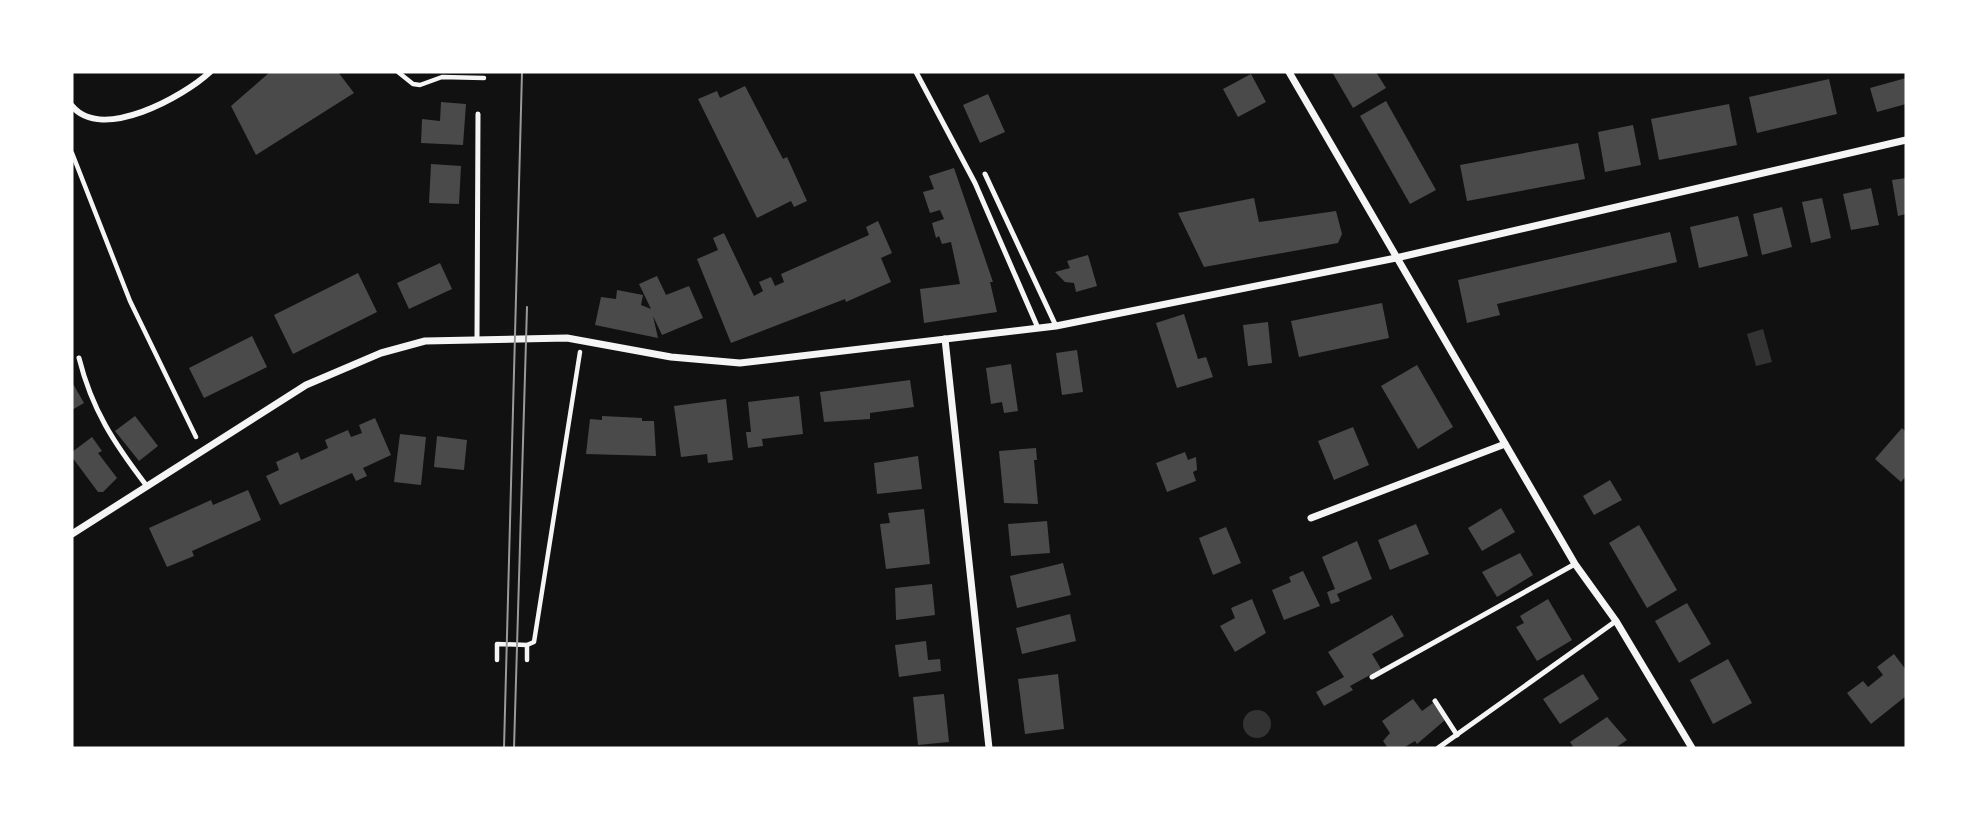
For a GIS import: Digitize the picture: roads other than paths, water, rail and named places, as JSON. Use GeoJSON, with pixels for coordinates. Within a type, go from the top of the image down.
{"type":"FeatureCollection","features":[{"type":"Feature","properties":{"kind":"street"},"geometry":{"type":"LineString","coordinates":[[72,106],[85,117],[117,121],[177,94],[210,72]]}},
{"type":"Feature","properties":{"kind":"street"},"geometry":{"type":"LineString","coordinates":[[1289,72],[1575,564],[1616,621],[1692,748]]}},
{"type":"Feature","properties":{"kind":"street"},"geometry":{"type":"LineString","coordinates":[[72,534],[306,385],[366,358],[425,341],[477,338],[582,341],[671,357],[740,363],[1056,326],[1396,258],[1906,140]]}},
{"type":"Feature","properties":{"kind":"street"},"geometry":{"type":"LineString","coordinates":[[945,339],[989,748]]}},
{"type":"Feature","properties":{"kind":"street"},"geometry":{"type":"LineString","coordinates":[[1311,518],[1505,444]]}},
{"type":"Feature","properties":{"kind":"lane"},"geometry":{"type":"LineString","coordinates":[[916,72],[975,183],[1038,328]]}},
{"type":"Feature","properties":{"kind":"lane"},"geometry":{"type":"LineString","coordinates":[[477,338],[478,114]]}},
{"type":"Feature","properties":{"kind":"lane"},"geometry":{"type":"LineString","coordinates":[[985,174],[1056,326]]}},
{"type":"Feature","properties":{"kind":"lane"},"geometry":{"type":"LineString","coordinates":[[79,358],[88,394],[99,417],[146,485]]}},
{"type":"Feature","properties":{"kind":"lane"},"geometry":{"type":"LineString","coordinates":[[1372,677],[1575,564]]}},
{"type":"Feature","properties":{"kind":"lane"},"geometry":{"type":"LineString","coordinates":[[1438,748],[1616,621]]}},
{"type":"Feature","properties":{"kind":"lane"},"geometry":{"type":"LineString","coordinates":[[1435,701],[1457,735]]}},
{"type":"Feature","properties":{"kind":"tram line"},"geometry":{"type":"LineString","coordinates":[[504,748],[522,72]]}},
{"type":"Feature","properties":{"kind":"tram line"},"geometry":{"type":"LineString","coordinates":[[514,748],[527,307]]}}]}
